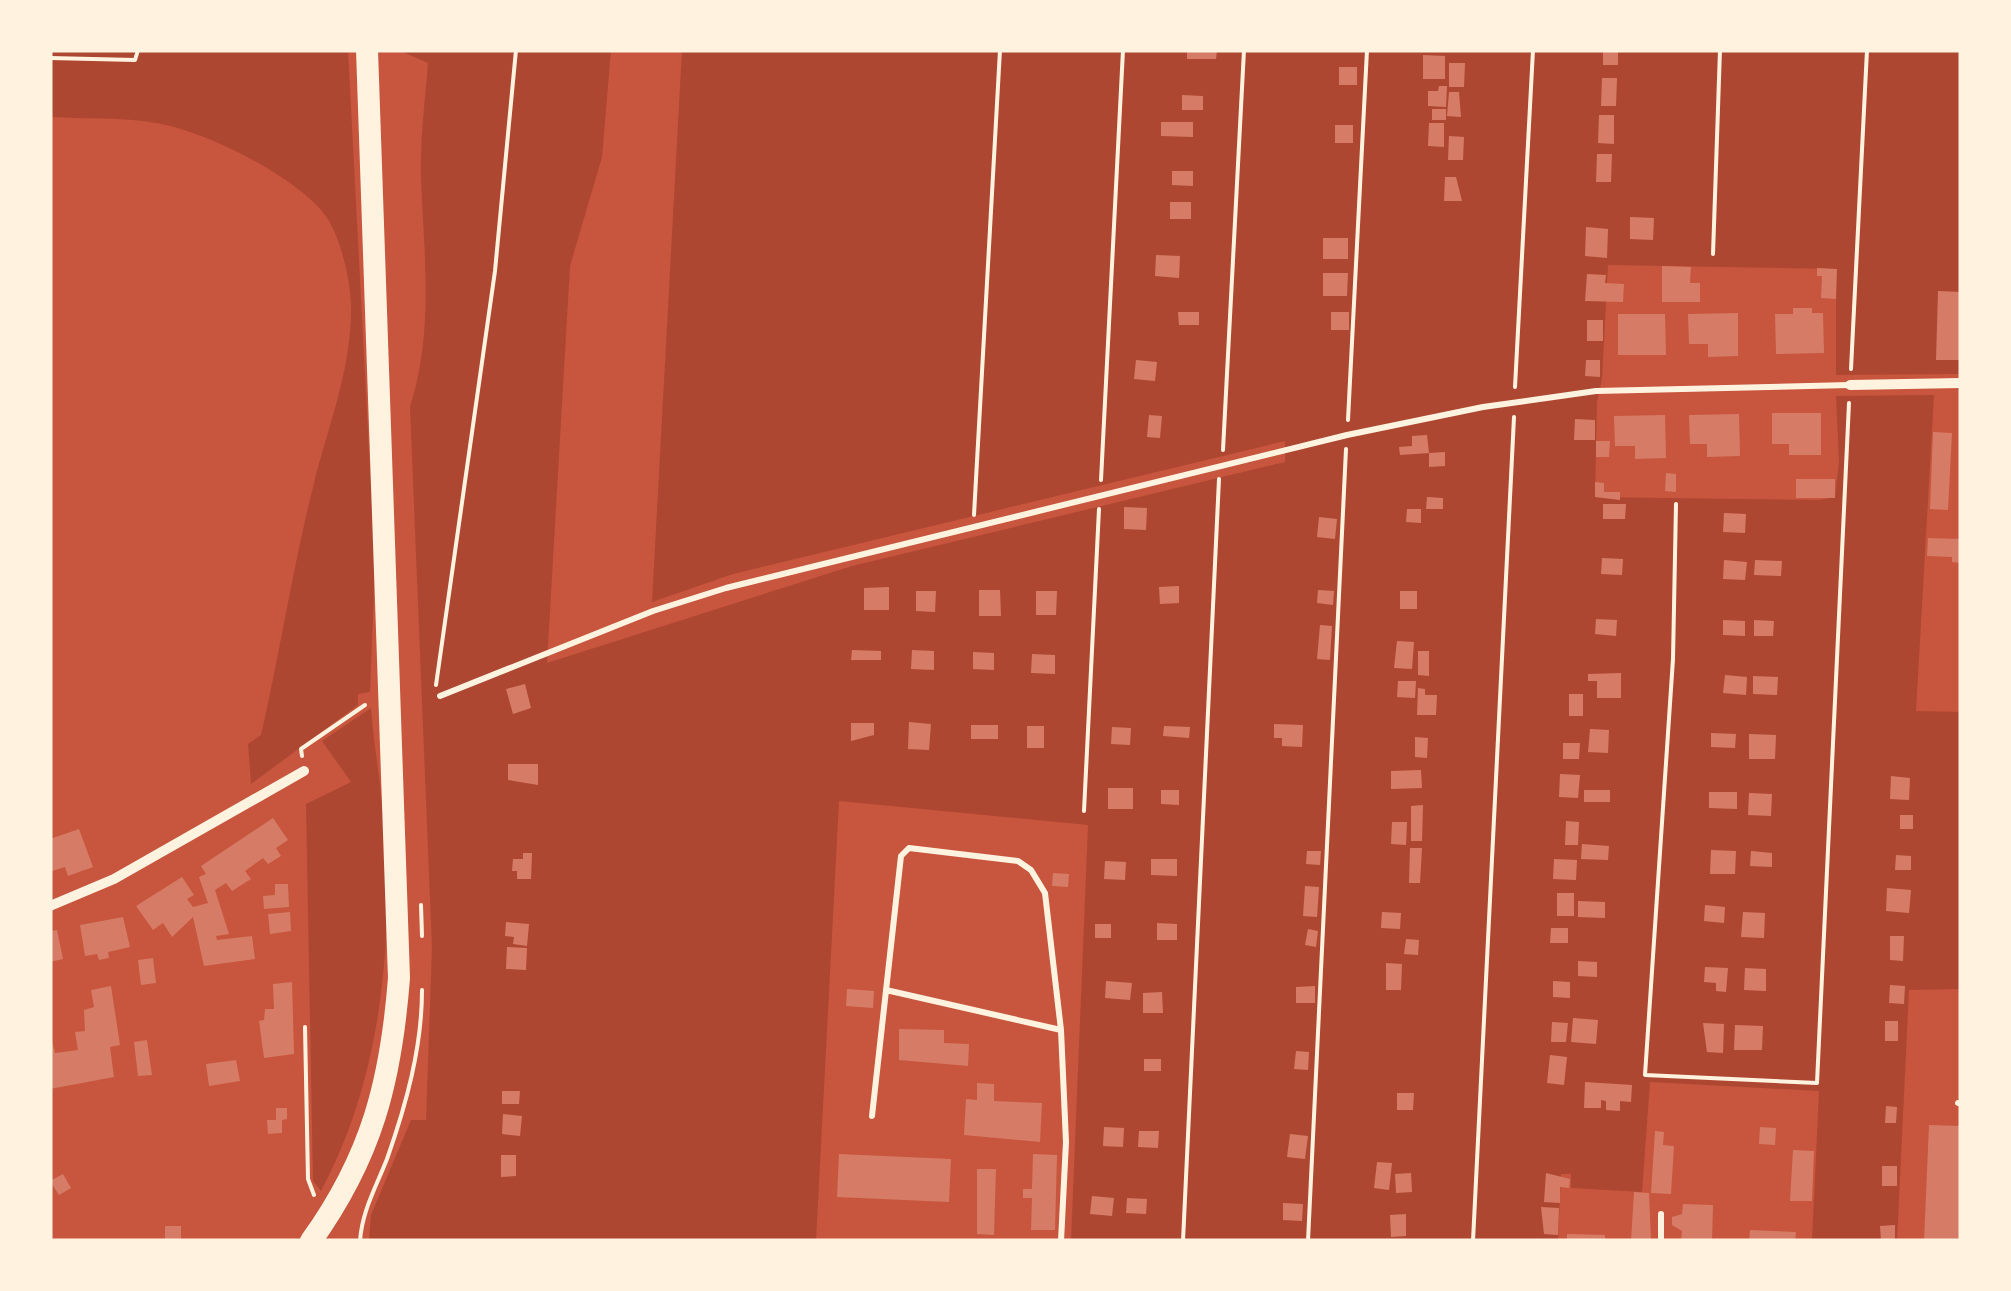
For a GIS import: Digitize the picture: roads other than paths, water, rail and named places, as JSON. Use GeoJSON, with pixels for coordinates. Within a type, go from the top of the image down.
{"type":"FeatureCollection","features":[{"type":"Feature","properties":{"kind":"main road"},"geometry":{"type":"LineString","coordinates":[[311,1241],[341,1197],[382,1104],[400,978],[367,50]]}},
{"type":"Feature","properties":{"kind":"street"},"geometry":{"type":"LineString","coordinates":[[1850,385],[1961,383]]}},
{"type":"Feature","properties":{"kind":"street"},"geometry":{"type":"LineString","coordinates":[[50,906],[114,879],[304,771]]}},
{"type":"Feature","properties":{"kind":"lane"},"geometry":{"type":"LineString","coordinates":[[440,696],[653,611],[744,583],[1347,435],[1514,402],[1596,391],[1850,385]]}},
{"type":"Feature","properties":{"kind":"lane"},"geometry":{"type":"LineString","coordinates":[[872,1116],[901,856],[909,848],[975,852],[1018,861],[1032,870],[1045,893],[1061,1030],[1066,1142],[1061,1241]]}},
{"type":"Feature","properties":{"kind":"lane"},"geometry":{"type":"LineString","coordinates":[[886,990],[1061,1030]]}},
{"type":"Feature","properties":{"kind":"lane"},"geometry":{"type":"LineString","coordinates":[[1660,1241],[1661,1214]]}}]}
